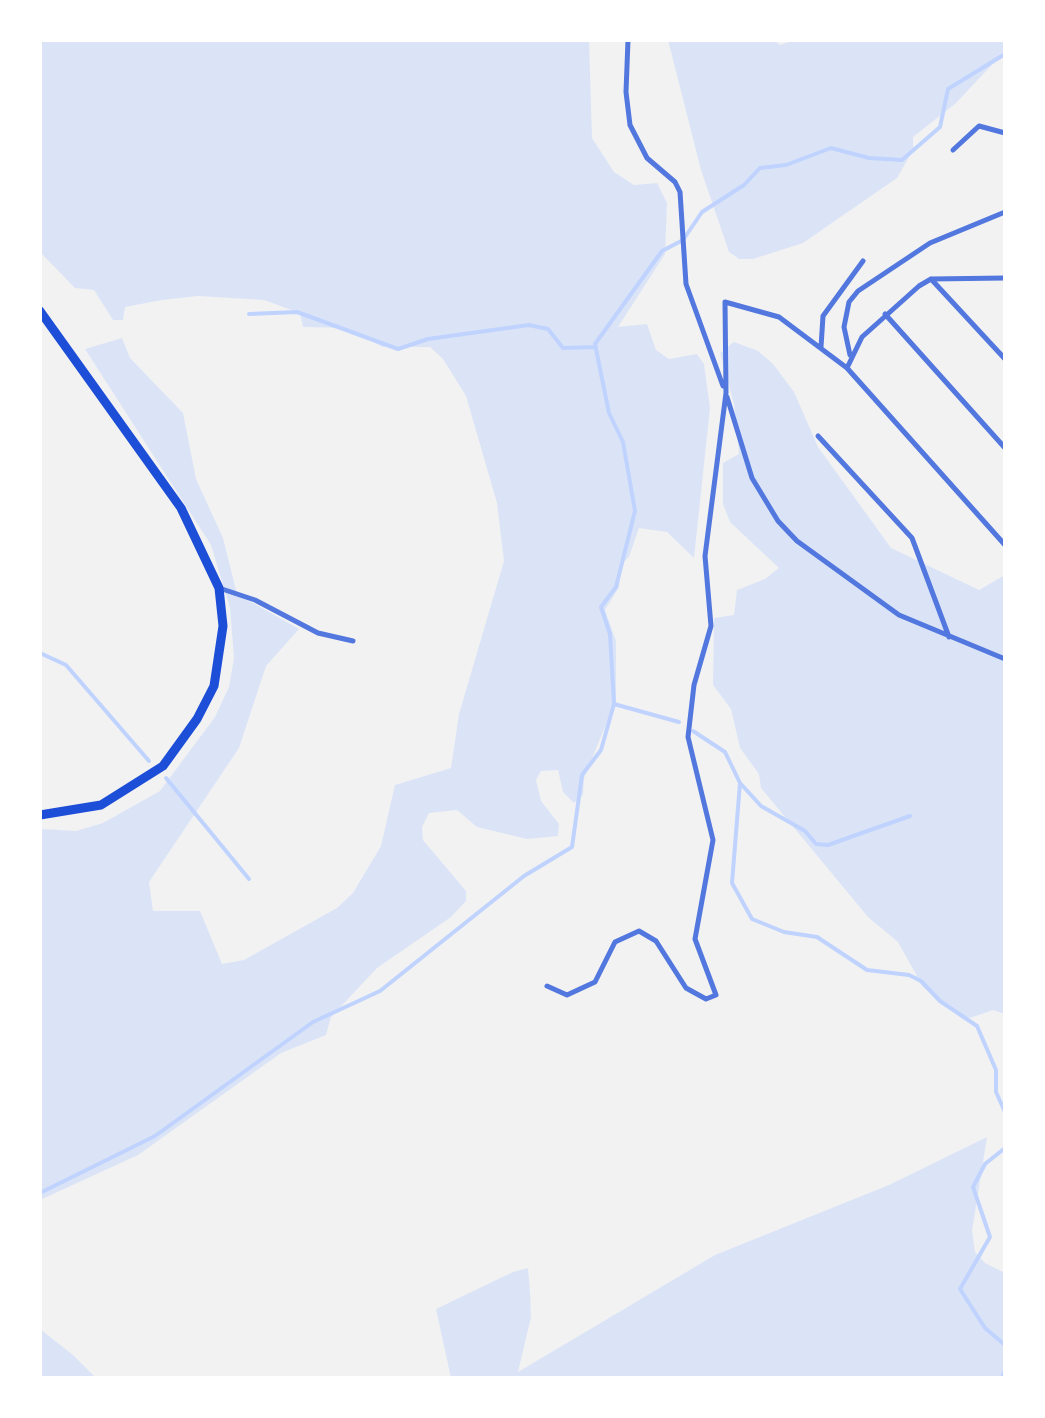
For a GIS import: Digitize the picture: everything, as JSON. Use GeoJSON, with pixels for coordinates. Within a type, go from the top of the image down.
{"type":"FeatureCollection","features":[{"type":"Feature","properties":{"kind":"highway"},"geometry":{"type":"LineString","coordinates":[[40,311],[181,508],[219,588],[223,626],[214,686],[181,743],[162,766],[101,804],[40,814]]}},
{"type":"Feature","properties":{"kind":"street"},"geometry":{"type":"LineString","coordinates":[[628,40],[626,92],[630,125],[647,158],[675,182],[691,307],[726,393],[752,478],[778,520],[798,541],[868,594],[899,614],[1005,659]]}},
{"type":"Feature","properties":{"kind":"street"},"geometry":{"type":"LineString","coordinates":[[952,150],[978,126],[1005,133]]}},
{"type":"Feature","properties":{"kind":"street"},"geometry":{"type":"LineString","coordinates":[[847,368],[850,354],[844,327],[849,302],[858,291],[930,244],[1005,212]]}},
{"type":"Feature","properties":{"kind":"street"},"geometry":{"type":"LineString","coordinates":[[821,347],[823,316],[862,262]]}},
{"type":"Feature","properties":{"kind":"street"},"geometry":{"type":"LineString","coordinates":[[850,354],[885,314],[931,279],[1005,278]]}},
{"type":"Feature","properties":{"kind":"street"},"geometry":{"type":"LineString","coordinates":[[931,279],[1005,359]]}},
{"type":"Feature","properties":{"kind":"street"},"geometry":{"type":"LineString","coordinates":[[547,986],[567,995],[595,982],[616,942],[639,931],[656,942],[686,988],[706,1000],[716,995],[694,939],[713,840],[688,737],[694,685],[711,626],[707,515],[726,393],[725,302],[779,317],[847,368],[1005,545]]}},
{"type":"Feature","properties":{"kind":"street"},"geometry":{"type":"LineString","coordinates":[[885,314],[1005,448]]}},
{"type":"Feature","properties":{"kind":"street"},"geometry":{"type":"LineString","coordinates":[[818,436],[912,538],[950,637]]}},
{"type":"Feature","properties":{"kind":"street"},"geometry":{"type":"LineString","coordinates":[[219,588],[255,600],[318,634],[354,641]]}},
{"type":"Feature","properties":{"kind":"shaded area"},"geometry":{"type":"Polygon","coordinates":[[[40,40],[589,40],[592,138],[614,172],[634,185],[657,183],[667,203],[665,254],[618,327],[647,324],[656,350],[669,359],[697,354],[704,364],[710,408],[694,558],[667,532],[639,528],[629,557],[621,564],[619,587],[605,610],[616,641],[616,700],[584,778],[583,795],[574,803],[563,792],[558,770],[541,771],[536,780],[541,801],[559,824],[558,836],[527,839],[477,827],[457,810],[429,813],[422,827],[423,840],[466,891],[466,901],[451,917],[377,968],[331,1017],[326,1035],[281,1053],[138,1155],[40,1200],[40,829],[76,831],[103,823],[160,791],[215,717],[229,687],[234,658],[230,608],[211,545],[85,349],[122,338],[130,358],[183,413],[196,479],[223,538],[237,594],[299,629],[266,666],[239,748],[149,882],[153,911],[200,911],[222,964],[244,960],[337,908],[353,893],[381,846],[395,785],[451,768],[459,714],[504,561],[497,503],[466,396],[443,359],[430,347],[383,347],[346,328],[303,327],[300,313],[264,300],[198,296],[162,300],[125,307],[123,320],[113,320],[94,290],[75,288],[40,252],[40,40]]]}},
{"type":"Feature","properties":{"kind":"shaded area"},"geometry":{"type":"Polygon","coordinates":[[[668,40],[774,40],[780,45],[795,40],[1005,40],[1005,51],[955,104],[913,137],[913,150],[897,178],[803,243],[753,259],[739,259],[729,252],[701,170],[668,40]]]}},
{"type":"Feature","properties":{"kind":"shaded area"},"geometry":{"type":"Polygon","coordinates":[[[734,342],[758,351],[773,364],[794,392],[818,447],[891,548],[979,590],[1005,575],[1005,1014],[993,1010],[970,1018],[955,1013],[923,987],[898,942],[868,917],[761,788],[759,774],[740,748],[731,709],[713,685],[714,618],[734,615],[737,590],[765,579],[779,568],[730,522],[723,504],[723,463],[739,454],[734,404],[720,353],[734,342]]]}},
{"type":"Feature","properties":{"kind":"shaded area"},"geometry":{"type":"Polygon","coordinates":[[[987,1137],[972,1231],[975,1252],[985,1263],[1005,1273],[1005,1378],[451,1378],[436,1309],[513,1272],[528,1268],[530,1292],[531,1317],[518,1372],[715,1255],[889,1185],[987,1137]]]}},
{"type":"Feature","properties":{"kind":"shaded area"},"geometry":{"type":"Polygon","coordinates":[[[40,1329],[73,1355],[96,1378],[40,1378],[40,1329]]]}},
{"type":"Feature","properties":{"kind":"waterway"},"geometry":{"type":"LineString","coordinates":[[40,1193],[155,1136],[313,1022],[380,991],[524,876],[572,847],[582,775],[601,750],[614,704],[610,634],[601,607],[616,587],[635,511],[623,442],[609,413],[595,344],[662,251],[683,240],[702,212],[744,185],[760,168],[786,165],[831,148],[869,158],[902,160],[940,127],[948,89],[1005,54]]}},
{"type":"Feature","properties":{"kind":"waterway"},"geometry":{"type":"LineString","coordinates":[[249,314],[297,312],[398,349],[428,339],[529,325],[548,329],[563,348],[595,347]]}},
{"type":"Feature","properties":{"kind":"waterway"},"geometry":{"type":"LineString","coordinates":[[40,653],[66,665],[149,761]]}},
{"type":"Feature","properties":{"kind":"waterway"},"geometry":{"type":"LineString","coordinates":[[614,704],[679,722]]}},
{"type":"Feature","properties":{"kind":"waterway"},"geometry":{"type":"LineString","coordinates":[[693,731],[725,752],[740,783],[761,806],[805,831],[816,844],[828,845],[910,816]]}},
{"type":"Feature","properties":{"kind":"waterway"},"geometry":{"type":"LineString","coordinates":[[166,778],[249,879]]}},
{"type":"Feature","properties":{"kind":"waterway"},"geometry":{"type":"LineString","coordinates":[[740,783],[732,883],[752,919],[784,932],[817,937],[867,970],[909,975],[921,981],[940,1001],[977,1026],[996,1070],[996,1092],[1005,1112]]}},
{"type":"Feature","properties":{"kind":"waterway"},"geometry":{"type":"LineString","coordinates":[[1005,1148],[985,1164],[973,1187],[990,1237],[960,1289],[985,1328],[1005,1345]]}},
{"type":"Feature","properties":{"kind":"waterway"},"geometry":{"type":"LineString","coordinates":[[1002,1378],[1005,1370]]}}]}
